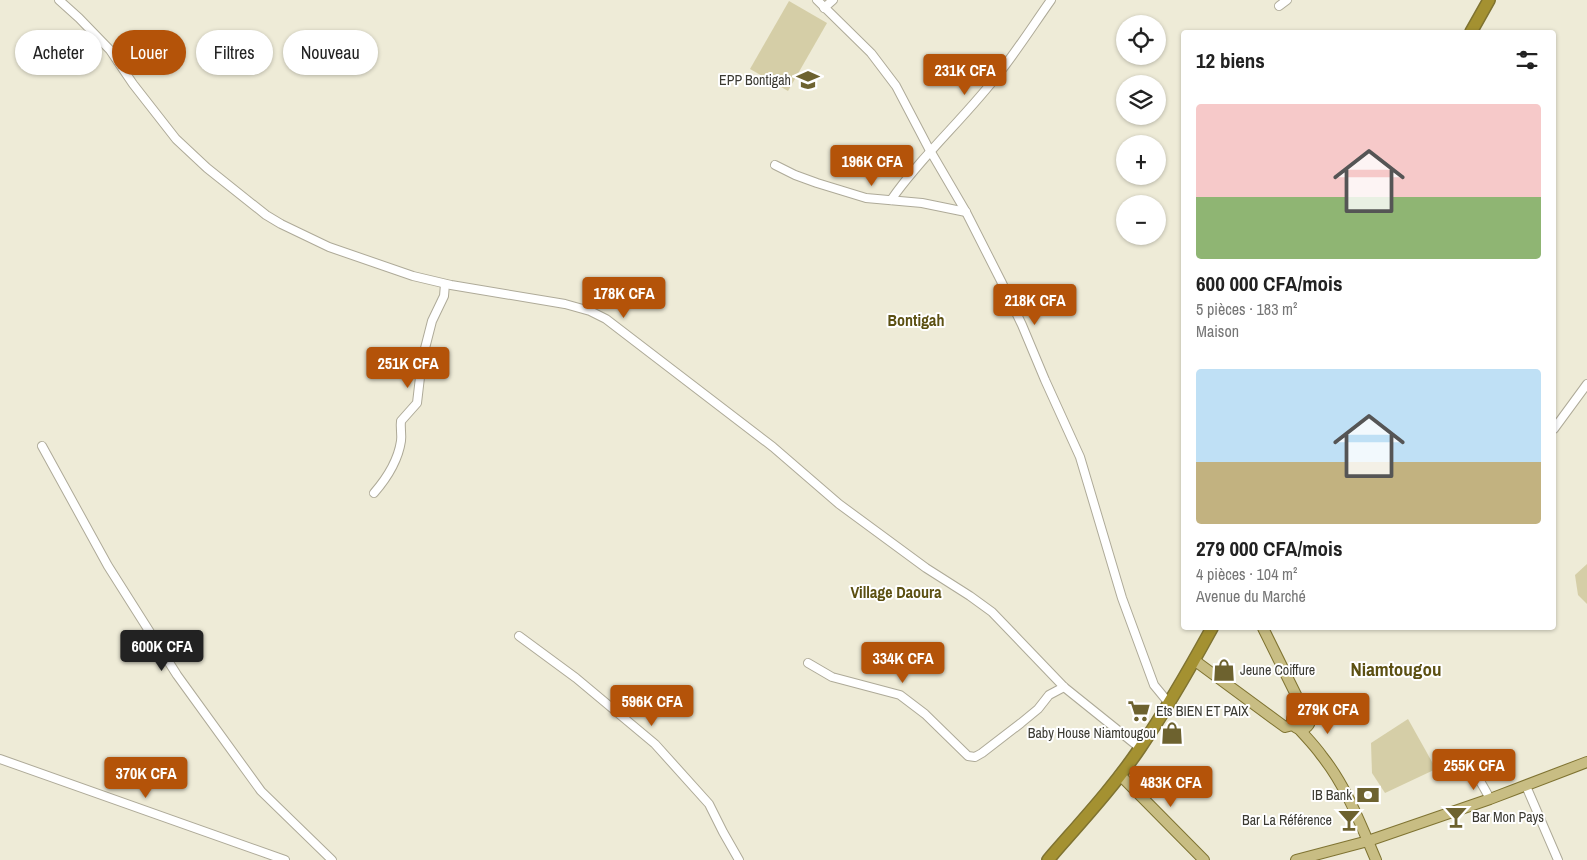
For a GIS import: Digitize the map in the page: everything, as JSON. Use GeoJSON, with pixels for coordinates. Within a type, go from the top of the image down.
{"type":"FeatureCollection","features":[{"type":"Feature","properties":{"kind":"highway"},"geometry":{"type":"LineString","coordinates":[[1472,30],[1489,0]]}},
{"type":"Feature","properties":{"kind":"highway"},"geometry":{"type":"LineString","coordinates":[[1048,860],[1120,775],[1140,748],[1211,630]]}},
{"type":"Feature","properties":{"kind":"main road"},"geometry":{"type":"LineString","coordinates":[[1264,630],[1304,711],[1310,716],[1310,723],[1322,755]]}},
{"type":"Feature","properties":{"kind":"main road"},"geometry":{"type":"LineString","coordinates":[[1194,660],[1285,727],[1306,729],[1310,723]]}},
{"type":"Feature","properties":{"kind":"main road"},"geometry":{"type":"LineString","coordinates":[[1304,711],[1297,712],[1292,718],[1296,727],[1322,755],[1334,772],[1376,860]]}},
{"type":"Feature","properties":{"kind":"main road"},"geometry":{"type":"LineString","coordinates":[[1296,860],[1318,857],[1368,841],[1490,799],[1587,762]]}},
{"type":"Feature","properties":{"kind":"main road"},"geometry":{"type":"LineString","coordinates":[[1120,775],[1204,860]]}},
{"type":"Feature","properties":{"kind":"street"},"geometry":{"type":"LineString","coordinates":[[59,0],[110,50],[133,84],[176,139],[208,168],[266,215],[329,247],[413,276],[445,284],[565,304],[590,311],[606,319],[773,446],[839,504],[926,568],[992,612],[1064,686],[1140,748]]}},
{"type":"Feature","properties":{"kind":"street"},"geometry":{"type":"LineString","coordinates":[[817,0],[871,53],[896,86],[966,212],[1022,325],[1080,457],[1125,606],[1154,685],[1168,702]]}},
{"type":"Feature","properties":{"kind":"street"},"geometry":{"type":"LineString","coordinates":[[824,8],[833,0]]}},
{"type":"Feature","properties":{"kind":"street"},"geometry":{"type":"LineString","coordinates":[[890,200],[908,176],[1000,73],[1051,0]]}},
{"type":"Feature","properties":{"kind":"street"},"geometry":{"type":"LineString","coordinates":[[1279,6],[1287,0]]}},
{"type":"Feature","properties":{"kind":"street"},"geometry":{"type":"LineString","coordinates":[[775,165],[795,175],[866,198],[922,203],[966,212]]}},
{"type":"Feature","properties":{"kind":"street"},"geometry":{"type":"LineString","coordinates":[[374,493],[388,476],[399,454],[402,437],[401,421],[418,403],[422,360],[432,321],[444,296],[445,284]]}},
{"type":"Feature","properties":{"kind":"street"},"geometry":{"type":"LineString","coordinates":[[1556,426],[1587,384]]}},
{"type":"Feature","properties":{"kind":"street"},"geometry":{"type":"LineString","coordinates":[[42,446],[108,566],[177,675],[261,791],[332,860]]}},
{"type":"Feature","properties":{"kind":"street"},"geometry":{"type":"LineString","coordinates":[[519,636],[576,678],[655,744],[709,804],[739,860]]}},
{"type":"Feature","properties":{"kind":"street"},"geometry":{"type":"LineString","coordinates":[[808,663],[832,677],[900,695],[925,714],[968,756],[982,753],[1038,708],[1049,695],[1064,686]]}},
{"type":"Feature","properties":{"kind":"street"},"geometry":{"type":"LineString","coordinates":[[1468,756],[1490,799]]}},
{"type":"Feature","properties":{"kind":"street"},"geometry":{"type":"LineString","coordinates":[[0,758],[285,860]]}},
{"type":"Feature","properties":{"kind":"street"},"geometry":{"type":"LineString","coordinates":[[1526,786],[1558,860]]}},
{"type":"Feature","properties":{"kind":"shaded area"},"geometry":{"type":"Polygon","coordinates":[[[789,1],[827,23],[788,91],[750,69],[789,1]]]}},
{"type":"Feature","properties":{"kind":"shaded area"},"geometry":{"type":"Polygon","coordinates":[[[1587,564],[1587,604],[1578,595],[1575,575],[1587,564]]]}},
{"type":"Feature","properties":{"kind":"shaded area"},"geometry":{"type":"Polygon","coordinates":[[[1408,719],[1436,769],[1385,793],[1372,773],[1371,743],[1408,719]]]}},
{"type":"Feature","properties":{"kind":"place","name":"EPP Bontigah"},"geometry":{"type":"Point","coordinates":[808,80]}},
{"type":"Feature","properties":{"kind":"place","name":"Jeune Coiffure"},"geometry":{"type":"Point","coordinates":[1224,670]}},
{"type":"Feature","properties":{"kind":"place","name":"Ets BIEN ET PAIX"},"geometry":{"type":"Point","coordinates":[1139,711]}},
{"type":"Feature","properties":{"kind":"place","name":"Baby House Niamtougou"},"geometry":{"type":"Point","coordinates":[1172,733]}},
{"type":"Feature","properties":{"kind":"place","name":"IB Bank"},"geometry":{"type":"Point","coordinates":[1368,795]}},
{"type":"Feature","properties":{"kind":"place","name":"Bar Mon Pays"},"geometry":{"type":"Point","coordinates":[1456,817]}},
{"type":"Feature","properties":{"kind":"place","name":"Bar La Référence"},"geometry":{"type":"Point","coordinates":[1349,820]}},
{"type":"Feature","properties":{"kind":"district","name":"Bontigah"},"geometry":{"type":"Point","coordinates":[916,320]}},
{"type":"Feature","properties":{"kind":"district","name":"Village Daoura"},"geometry":{"type":"Point","coordinates":[896,592]}},
{"type":"Feature","properties":{"kind":"district","name":"Niamtougou"},"geometry":{"type":"Point","coordinates":[1396,669]}}]}
